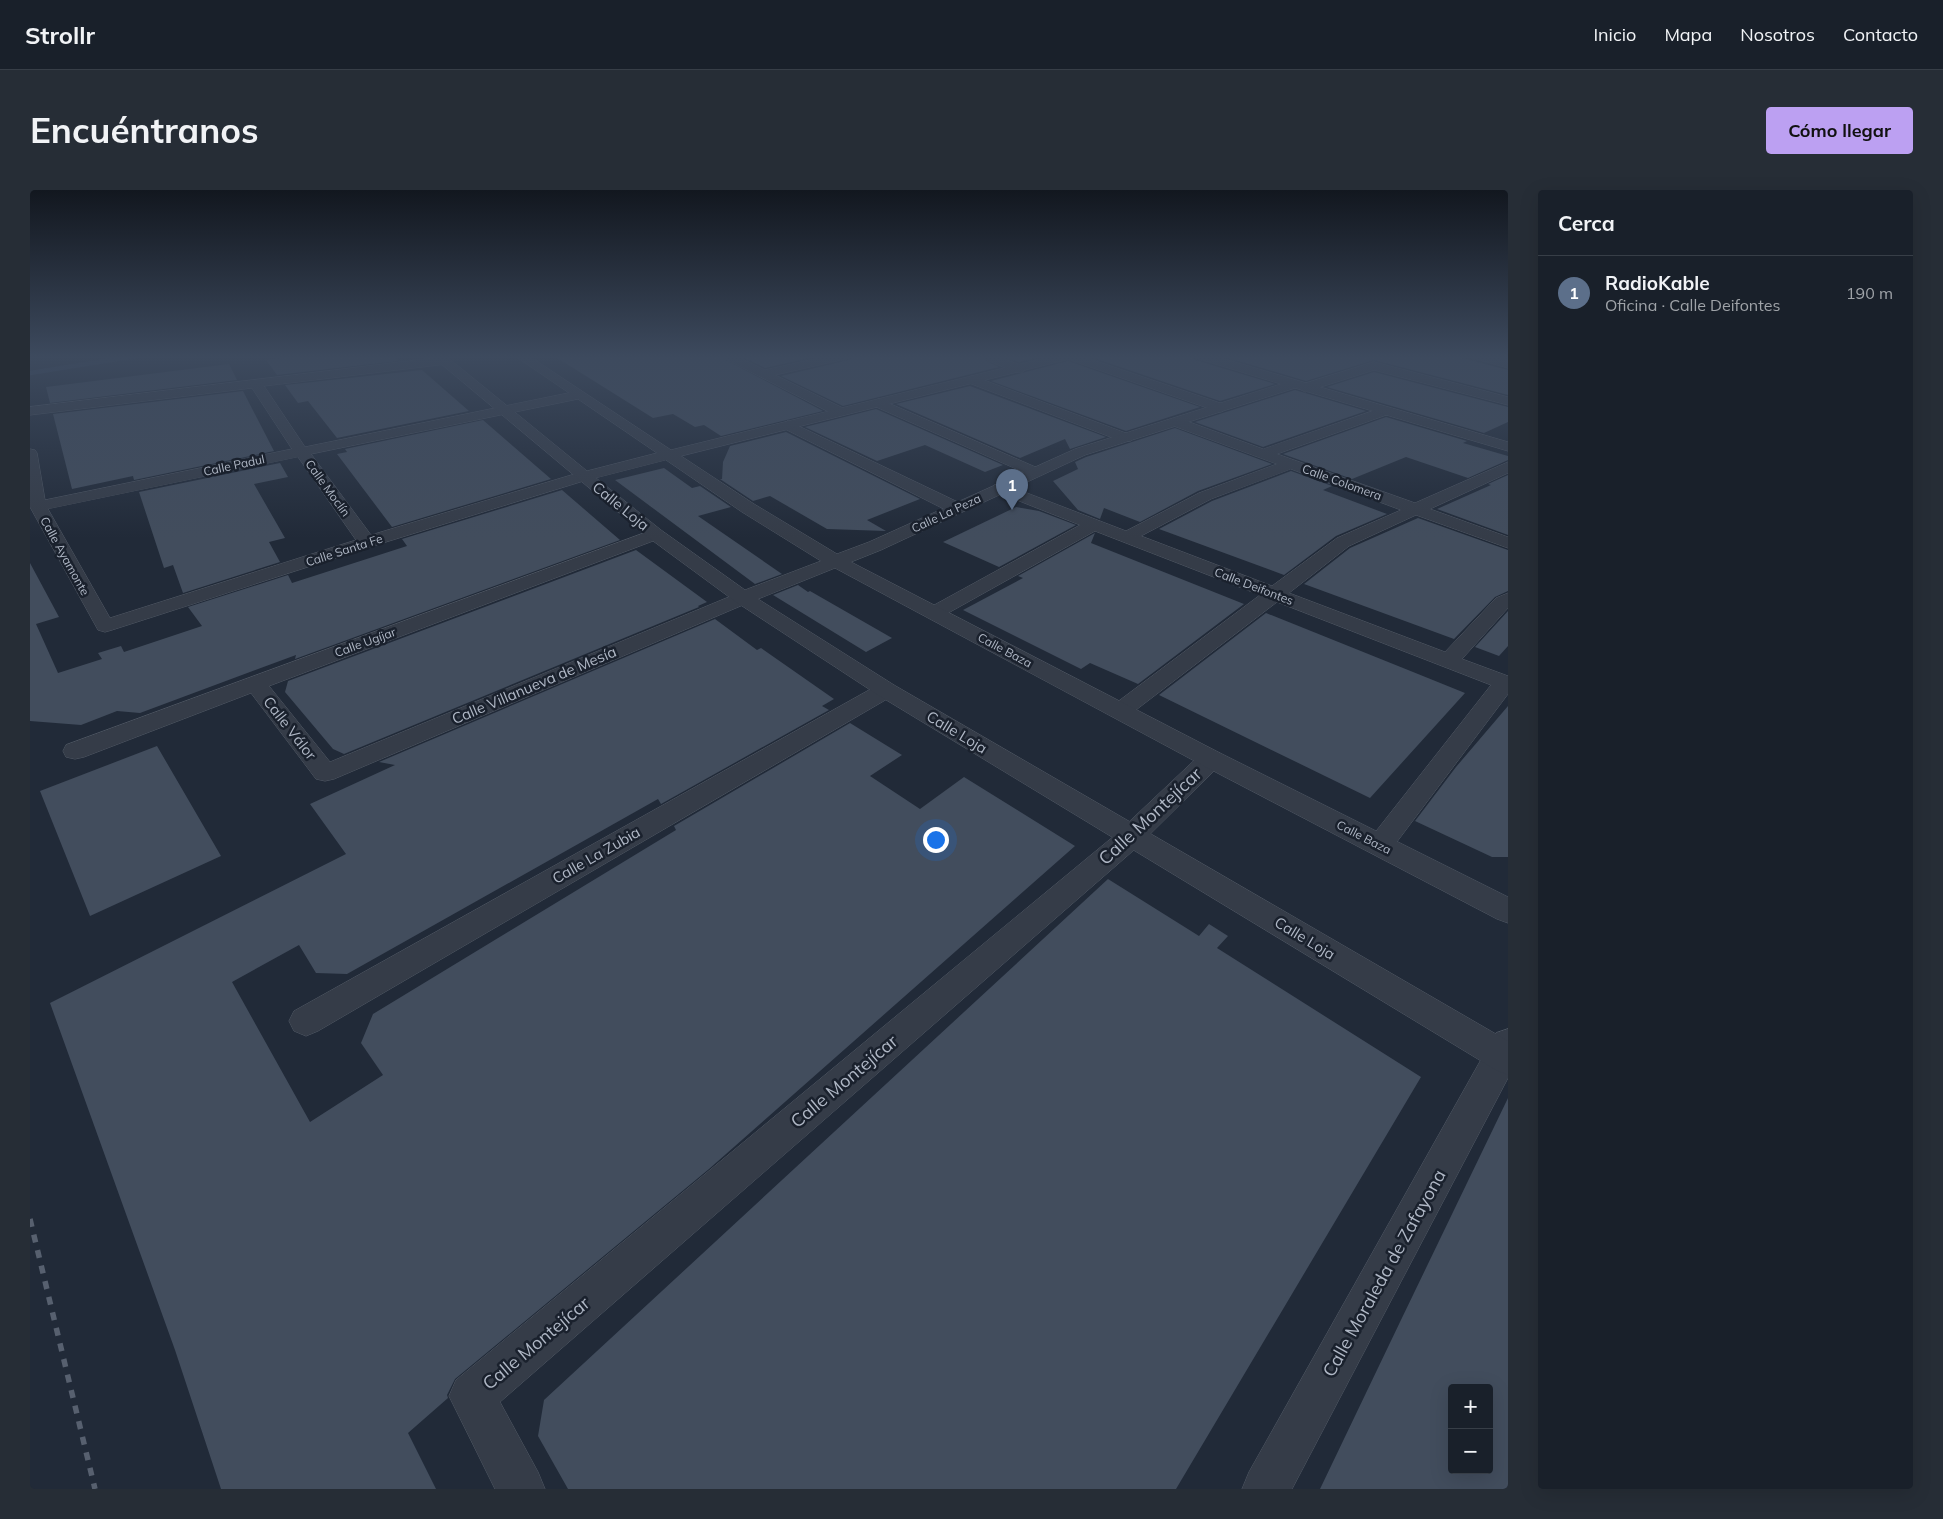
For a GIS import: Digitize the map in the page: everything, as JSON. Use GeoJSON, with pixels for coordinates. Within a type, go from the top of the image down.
{"type":"FeatureCollection","features":[{"type":"Feature","properties":{"kind":"street","name":"Calle Moclín"},"geometry":{"type":"LineString","coordinates":[[278,417],[367,542]]}},
{"type":"Feature","properties":{"kind":"street","name":"Calle Padul"},"geometry":{"type":"LineString","coordinates":[[38,506],[475,417]]}},
{"type":"Feature","properties":{"kind":"street","name":"Calle Loja"},"geometry":{"type":"LineString","coordinates":[[510,417],[655,534],[743,598],[886,690],[1132,836],[1506,1053]]}},
{"type":"Feature","properties":{"kind":"street","name":"Calle Baza"},"geometry":{"type":"LineString","coordinates":[[611,417],[748,508],[835,561],[1210,759],[1380,844],[1508,911]]}},
{"type":"Feature","properties":{"kind":"street","name":"Calle Santa Fe"},"geometry":{"type":"LineString","coordinates":[[105,626],[367,542],[584,476],[822,417]]}},
{"type":"Feature","properties":{"kind":"street"},"geometry":{"type":"LineString","coordinates":[[911,417],[1035,472]]}},
{"type":"Feature","properties":{"kind":"street"},"geometry":{"type":"LineString","coordinates":[[1070,417],[1126,438]]}},
{"type":"Feature","properties":{"kind":"street","name":"Calle La Peza"},"geometry":{"type":"LineString","coordinates":[[743,598],[875,546],[1080,452],[1193,417]]}},
{"type":"Feature","properties":{"kind":"street"},"geometry":{"type":"LineString","coordinates":[[1263,454],[1368,417]]}},
{"type":"Feature","properties":{"kind":"street"},"geometry":{"type":"LineString","coordinates":[[1403,417],[1508,447]]}},
{"type":"Feature","properties":{"kind":"street","name":"Calle Colomera"},"geometry":{"type":"LineString","coordinates":[[1176,422],[1508,542]]}},
{"type":"Feature","properties":{"kind":"street"},"geometry":{"type":"LineString","coordinates":[[788,425],[956,508]]}},
{"type":"Feature","properties":{"kind":"street"},"geometry":{"type":"LineString","coordinates":[[1492,443],[1508,436]]}},
{"type":"Feature","properties":{"kind":"street","name":"Calle Ayamonte"},"geometry":{"type":"LineString","coordinates":[[30,453],[38,506],[105,626]]}},
{"type":"Feature","properties":{"kind":"street"},"geometry":{"type":"LineString","coordinates":[[1127,537],[1205,496],[1290,464]]}},
{"type":"Feature","properties":{"kind":"street"},"geometry":{"type":"LineString","coordinates":[[1120,711],[1343,542],[1508,467]]}},
{"type":"Feature","properties":{"kind":"street","name":"Calle Deifontes"},"geometry":{"type":"LineString","coordinates":[[1000,488],[1507,684]]}},
{"type":"Feature","properties":{"kind":"street"},"geometry":{"type":"LineString","coordinates":[[934,613],[1094,524]]}},
{"type":"Feature","properties":{"kind":"street","name":"Calle Ugíjar"},"geometry":{"type":"LineString","coordinates":[[75,751],[655,534]]}},
{"type":"Feature","properties":{"kind":"street","name":"Calle Villanueva de Mesía"},"geometry":{"type":"LineString","coordinates":[[325,773],[743,598]]}},
{"type":"Feature","properties":{"kind":"street"},"geometry":{"type":"LineString","coordinates":[[1448,661],[1508,598]]}},
{"type":"Feature","properties":{"kind":"street","name":"Calle Válor"},"geometry":{"type":"LineString","coordinates":[[255,683],[325,773]]}},
{"type":"Feature","properties":{"kind":"street"},"geometry":{"type":"LineString","coordinates":[[1380,844],[1507,684]]}},
{"type":"Feature","properties":{"kind":"street","name":"Calle La Zubia"},"geometry":{"type":"LineString","coordinates":[[306,1021],[886,690]]}},
{"type":"Feature","properties":{"kind":"street","name":"Calle Montejícar"},"geometry":{"type":"LineString","coordinates":[[521,1489],[472,1396],[1132,836],[1210,759]]}},
{"type":"Feature","properties":{"kind":"street","name":"Calle Moraleda de Zafayona"},"geometry":{"type":"LineString","coordinates":[[1266,1489],[1506,1053]]}},
{"type":"Feature","properties":{"kind":"building"},"geometry":{"type":"Polygon","coordinates":[[[54,417],[256,417],[274,451],[134,480],[133,476],[72,489],[54,417]]]}},
{"type":"Feature","properties":{"kind":"building"},"geometry":{"type":"Polygon","coordinates":[[[320,417],[442,417],[337,438],[320,417]]]}},
{"type":"Feature","properties":{"kind":"building"},"geometry":{"type":"Polygon","coordinates":[[[677,417],[800,417],[721,436],[704,425],[695,427],[677,417]]]}},
{"type":"Feature","properties":{"kind":"building"},"geometry":{"type":"Polygon","coordinates":[[[846,417],[893,417],[1003,465],[985,472],[925,445],[877,461],[805,427],[846,417]]]}},
{"type":"Feature","properties":{"kind":"building"},"geometry":{"type":"Polygon","coordinates":[[[925,417],[1052,417],[1106,437],[1070,449],[1065,439],[1020,458],[925,417]]]}},
{"type":"Feature","properties":{"kind":"building"},"geometry":{"type":"Polygon","coordinates":[[[1087,417],[1170,417],[1126,431],[1087,417]]]}},
{"type":"Feature","properties":{"kind":"building"},"geometry":{"type":"Polygon","coordinates":[[[1212,417],[1350,417],[1263,447],[1195,422],[1212,417]]]}},
{"type":"Feature","properties":{"kind":"building"},"geometry":{"type":"Polygon","coordinates":[[[1386,417],[1467,441],[1463,443],[1508,456],[1508,460],[1468,478],[1406,457],[1352,479],[1283,454],[1386,417]]]}},
{"type":"Feature","properties":{"kind":"building"},"geometry":{"type":"Polygon","coordinates":[[[1428,417],[1508,417],[1508,422],[1484,433],[1428,417]]]}},
{"type":"Feature","properties":{"kind":"building"},"geometry":{"type":"Polygon","coordinates":[[[483,420],[551,479],[392,527],[337,454],[347,452],[345,449],[483,420]]]}},
{"type":"Feature","properties":{"kind":"building"},"geometry":{"type":"Polygon","coordinates":[[[1175,428],[1272,464],[1198,491],[1140,522],[1104,508],[1100,519],[1078,510],[1053,481],[1078,469],[1075,462],[1086,457],[1175,428]]]}},
{"type":"Feature","properties":{"kind":"building"},"geometry":{"type":"Polygon","coordinates":[[[786,432],[920,499],[867,520],[886,531],[827,529],[770,496],[753,501],[720,479],[722,479],[723,462],[730,446],[786,432]]]}},
{"type":"Feature","properties":{"kind":"building"},"geometry":{"type":"Polygon","coordinates":[[[280,463],[288,477],[254,484],[285,538],[269,542],[280,562],[183,593],[173,565],[164,568],[139,492],[280,463]]]}},
{"type":"Feature","properties":{"kind":"building"},"geometry":{"type":"Polygon","coordinates":[[[664,468],[692,488],[700,486],[731,507],[698,516],[782,574],[755,584],[615,480],[664,468]]]}},
{"type":"Feature","properties":{"kind":"building"},"geometry":{"type":"Polygon","coordinates":[[[1291,471],[1332,486],[1323,490],[1387,514],[1336,536],[1284,575],[1159,529],[1212,501],[1291,471]]]}},
{"type":"Feature","properties":{"kind":"building"},"geometry":{"type":"Polygon","coordinates":[[[1508,475],[1508,535],[1437,509],[1491,485],[1488,484],[1508,475]]]}},
{"type":"Feature","properties":{"kind":"building"},"geometry":{"type":"Polygon","coordinates":[[[562,490],[620,540],[295,659],[296,655],[140,713],[117,711],[81,725],[30,721],[30,563],[59,617],[36,624],[58,673],[102,659],[98,653],[121,646],[124,652],[202,626],[188,607],[288,575],[292,583],[407,546],[402,539],[562,490]]]}},
{"type":"Feature","properties":{"kind":"building"},"geometry":{"type":"Polygon","coordinates":[[[1016,507],[1039,511],[1076,525],[999,567],[943,542],[1016,507]]]}},
{"type":"Feature","properties":{"kind":"building"},"geometry":{"type":"Polygon","coordinates":[[[1418,518],[1508,550],[1508,591],[1495,597],[1454,639],[1304,584],[1350,548],[1418,518]]]}},
{"type":"Feature","properties":{"kind":"building"},"geometry":{"type":"Polygon","coordinates":[[[1095,533],[1091,543],[1244,604],[1138,684],[1090,663],[1081,669],[963,610],[1023,578],[1018,576],[1095,533]]]}},
{"type":"Feature","properties":{"kind":"building"},"geometry":{"type":"Polygon","coordinates":[[[636,550],[707,602],[699,607],[344,754],[333,749],[285,692],[288,681],[636,550]]]}},
{"type":"Feature","properties":{"kind":"building"},"geometry":{"type":"Polygon","coordinates":[[[798,585],[892,638],[866,652],[773,595],[798,585]]]}},
{"type":"Feature","properties":{"kind":"building"},"geometry":{"type":"Polygon","coordinates":[[[1508,611],[1508,646],[1499,656],[1475,647],[1508,611]]]}},
{"type":"Feature","properties":{"kind":"building"},"geometry":{"type":"Polygon","coordinates":[[[1266,613],[1465,693],[1370,798],[1159,695],[1266,613]]]}},
{"type":"Feature","properties":{"kind":"building"},"geometry":{"type":"Polygon","coordinates":[[[715,619],[757,650],[761,648],[834,699],[822,706],[829,710],[661,804],[658,799],[347,974],[316,973],[299,945],[232,982],[310,1122],[383,1075],[361,1043],[373,1014],[676,830],[674,826],[850,723],[902,755],[870,776],[920,809],[964,777],[1075,846],[709,1169],[455,1379],[447,1395],[448,1398],[408,1433],[436,1489],[221,1489],[175,1350],[50,1003],[346,854],[310,804],[395,765],[379,762],[715,619]]]}},
{"type":"Feature","properties":{"kind":"building"},"geometry":{"type":"Polygon","coordinates":[[[1508,706],[1508,857],[1492,857],[1415,821],[1456,767],[1508,706]]]}},
{"type":"Feature","properties":{"kind":"building"},"geometry":{"type":"Polygon","coordinates":[[[157,746],[221,856],[90,916],[40,791],[157,746]]]}},
{"type":"Feature","properties":{"kind":"building"},"geometry":{"type":"Polygon","coordinates":[[[1108,879],[1199,936],[1209,924],[1228,936],[1217,948],[1421,1077],[1176,1489],[568,1489],[538,1436],[544,1400],[1108,879]]]}},
{"type":"Feature","properties":{"kind":"building"},"geometry":{"type":"Polygon","coordinates":[[[1508,1098],[1508,1489],[1320,1489],[1508,1098]]]}},
{"type":"Feature","properties":{"kind":"railway"},"geometry":{"type":"LineString","coordinates":[[30,1219],[95,1489]]}},
{"type":"Feature","properties":{"kind":"place","name":"RadioKable"},"geometry":{"type":"Point","coordinates":[1012,510]}}]}
